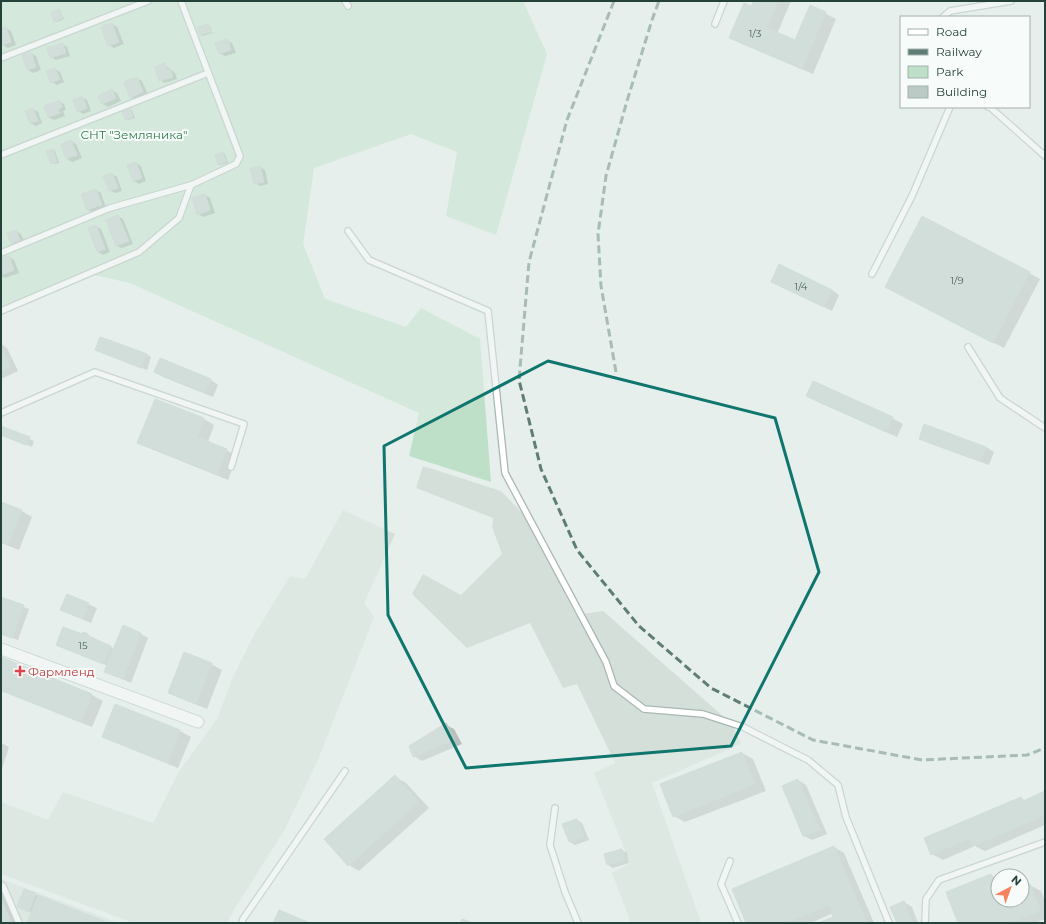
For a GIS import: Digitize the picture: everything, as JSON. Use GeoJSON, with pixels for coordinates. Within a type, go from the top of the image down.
{"type":"FeatureCollection","features":[{"type":"Feature","properties":{"kind":"street"},"geometry":{"type":"LineString","coordinates":[[1,649],[198,722]]}},
{"type":"Feature","properties":{"kind":"lane"},"geometry":{"type":"LineString","coordinates":[[1,58],[148,1]]}},
{"type":"Feature","properties":{"kind":"lane"},"geometry":{"type":"LineString","coordinates":[[1,253],[110,208],[190,185],[236,164],[240,156],[181,1]]}},
{"type":"Feature","properties":{"kind":"lane"},"geometry":{"type":"LineString","coordinates":[[715,24],[724,1]]}},
{"type":"Feature","properties":{"kind":"lane"},"geometry":{"type":"LineString","coordinates":[[944,16],[950,11],[1011,1]]}},
{"type":"Feature","properties":{"kind":"lane"},"geometry":{"type":"LineString","coordinates":[[1,155],[208,73]]}},
{"type":"Feature","properties":{"kind":"lane"},"geometry":{"type":"LineString","coordinates":[[872,274],[912,196],[950,108]]}},
{"type":"Feature","properties":{"kind":"lane"},"geometry":{"type":"LineString","coordinates":[[991,108],[1045,156]]}},
{"type":"Feature","properties":{"kind":"lane"},"geometry":{"type":"LineString","coordinates":[[1,311],[139,252],[179,218],[190,185]]}},
{"type":"Feature","properties":{"kind":"lane"},"geometry":{"type":"LineString","coordinates":[[348,231],[369,260],[488,311],[505,474],[606,662],[614,686],[644,709],[703,714],[743,727],[808,760],[838,785],[846,817],[889,923]]}},
{"type":"Feature","properties":{"kind":"lane"},"geometry":{"type":"LineString","coordinates":[[968,347],[1000,398],[1045,428]]}},
{"type":"Feature","properties":{"kind":"lane"},"geometry":{"type":"LineString","coordinates":[[1,413],[95,372],[244,424],[230,467]]}},
{"type":"Feature","properties":{"kind":"lane"},"geometry":{"type":"LineString","coordinates":[[242,923],[243,919],[345,770]]}},
{"type":"Feature","properties":{"kind":"lane"},"geometry":{"type":"LineString","coordinates":[[555,808],[550,845],[565,892],[578,923]]}},
{"type":"Feature","properties":{"kind":"lane"},"geometry":{"type":"LineString","coordinates":[[925,923],[926,899],[939,880],[1045,842]]}},
{"type":"Feature","properties":{"kind":"lane"},"geometry":{"type":"LineString","coordinates":[[730,861],[721,884],[738,923]]}},
{"type":"Feature","properties":{"kind":"lane"},"geometry":{"type":"LineString","coordinates":[[1,885],[3,886],[10,900],[19,923]]}},
{"type":"Feature","properties":{"kind":"highlighted area"},"geometry":{"type":"Polygon","coordinates":[[[548,361],[775,418],[819,572],[731,746],[466,768],[388,615],[384,446],[548,361]]]}},
{"type":"Feature","properties":{"kind":"shaded area"},"geometry":{"type":"Polygon","coordinates":[[[423,466],[501,491],[526,517],[576,615],[603,611],[732,724],[741,744],[652,783],[701,923],[631,923],[612,873],[630,863],[594,773],[615,763],[577,684],[563,688],[530,623],[467,648],[412,594],[423,574],[461,595],[502,554],[492,527],[493,518],[416,488],[423,466]]]}},
{"type":"Feature","properties":{"kind":"shaded area"},"geometry":{"type":"Polygon","coordinates":[[[343,510],[395,534],[364,603],[374,617],[318,760],[285,829],[227,923],[134,923],[1,874],[1,802],[48,820],[63,792],[153,823],[178,773],[217,719],[233,677],[254,635],[290,576],[305,579],[343,510]]]}},
{"type":"Feature","properties":{"kind":"shaded area"},"geometry":{"type":"Polygon","coordinates":[[[1,879],[119,923],[1,923],[1,879]]]}},
{"type":"Feature","properties":{"kind":"green space","name":"СНТ \"Земляника\""},"geometry":{"type":"Polygon","coordinates":[[[1,1],[523,1],[547,54],[496,235],[446,216],[457,152],[411,134],[314,168],[303,244],[325,299],[406,327],[421,308],[480,339],[491,482],[409,456],[419,413],[130,283],[90,274],[1,309],[1,1]]]}},
{"type":"Feature","properties":{"kind":"building"},"geometry":{"type":"Polygon","coordinates":[[[754,1],[778,1],[767,28],[795,40],[810,5],[826,12],[802,69],[729,38],[744,3],[751,6],[754,1]]]}},
{"type":"Feature","properties":{"kind":"building"},"geometry":{"type":"Polygon","coordinates":[[[59,9],[63,18],[54,22],[51,13],[59,9]]]}},
{"type":"Feature","properties":{"kind":"building"},"geometry":{"type":"Polygon","coordinates":[[[112,23],[119,42],[108,46],[101,27],[112,23]]]}},
{"type":"Feature","properties":{"kind":"building"},"geometry":{"type":"Polygon","coordinates":[[[208,24],[211,32],[200,35],[197,27],[208,24]]]}},
{"type":"Feature","properties":{"kind":"building"},"geometry":{"type":"Polygon","coordinates":[[[6,27],[11,42],[2,45],[1,28],[6,27]]]}},
{"type":"Feature","properties":{"kind":"building"},"geometry":{"type":"Polygon","coordinates":[[[228,39],[231,50],[219,54],[215,43],[228,39]]]}},
{"type":"Feature","properties":{"kind":"building"},"geometry":{"type":"Polygon","coordinates":[[[63,43],[66,53],[50,58],[47,48],[63,43]]]}},
{"type":"Feature","properties":{"kind":"building"},"geometry":{"type":"Polygon","coordinates":[[[31,52],[36,67],[27,70],[22,55],[31,52]]]}},
{"type":"Feature","properties":{"kind":"building"},"geometry":{"type":"Polygon","coordinates":[[[165,63],[167,70],[170,69],[173,77],[159,81],[155,67],[165,63]]]}},
{"type":"Feature","properties":{"kind":"building"},"geometry":{"type":"Polygon","coordinates":[[[55,68],[60,79],[51,83],[46,71],[55,68]]]}},
{"type":"Feature","properties":{"kind":"building"},"geometry":{"type":"Polygon","coordinates":[[[137,77],[143,92],[130,98],[124,82],[137,77]]]}},
{"type":"Feature","properties":{"kind":"building"},"geometry":{"type":"Polygon","coordinates":[[[112,89],[116,98],[102,104],[98,96],[112,89]]]}},
{"type":"Feature","properties":{"kind":"building"},"geometry":{"type":"Polygon","coordinates":[[[82,96],[87,108],[77,112],[73,100],[82,96]]]}},
{"type":"Feature","properties":{"kind":"building"},"geometry":{"type":"Polygon","coordinates":[[[60,100],[62,107],[58,109],[60,113],[48,117],[44,106],[60,100]]]}},
{"type":"Feature","properties":{"kind":"building"},"geometry":{"type":"Polygon","coordinates":[[[33,108],[38,121],[30,123],[25,111],[33,108]]]}},
{"type":"Feature","properties":{"kind":"building"},"geometry":{"type":"Polygon","coordinates":[[[130,108],[133,117],[125,120],[122,111],[130,108]]]}},
{"type":"Feature","properties":{"kind":"building"},"geometry":{"type":"Polygon","coordinates":[[[71,140],[77,155],[66,159],[61,144],[71,140]]]}},
{"type":"Feature","properties":{"kind":"building"},"geometry":{"type":"Polygon","coordinates":[[[53,149],[57,162],[51,164],[46,151],[53,149]]]}},
{"type":"Feature","properties":{"kind":"building"},"geometry":{"type":"Polygon","coordinates":[[[223,152],[226,162],[218,165],[215,155],[223,152]]]}},
{"type":"Feature","properties":{"kind":"building"},"geometry":{"type":"Polygon","coordinates":[[[136,162],[142,178],[133,181],[127,165],[136,162]]]}},
{"type":"Feature","properties":{"kind":"building"},"geometry":{"type":"Polygon","coordinates":[[[260,166],[264,182],[254,184],[250,168],[260,166]]]}},
{"type":"Feature","properties":{"kind":"building"},"geometry":{"type":"Polygon","coordinates":[[[112,173],[118,188],[109,191],[103,176],[112,173]]]}},
{"type":"Feature","properties":{"kind":"building"},"geometry":{"type":"Polygon","coordinates":[[[96,189],[102,205],[87,210],[81,194],[96,189]]]}},
{"type":"Feature","properties":{"kind":"building"},"geometry":{"type":"Polygon","coordinates":[[[205,194],[210,210],[197,215],[192,198],[205,194]]]}},
{"type":"Feature","properties":{"kind":"building"},"geometry":{"type":"Polygon","coordinates":[[[118,215],[129,241],[116,246],[106,220],[118,215]]]}},
{"type":"Feature","properties":{"kind":"building"},"geometry":{"type":"Polygon","coordinates":[[[922,216],[1030,272],[993,343],[885,287],[922,216]]]}},
{"type":"Feature","properties":{"kind":"building"},"geometry":{"type":"Polygon","coordinates":[[[96,225],[105,249],[97,252],[88,228],[96,225]]]}},
{"type":"Feature","properties":{"kind":"building"},"geometry":{"type":"Polygon","coordinates":[[[16,230],[20,240],[11,243],[7,233],[16,230]]]}},
{"type":"Feature","properties":{"kind":"building"},"geometry":{"type":"Polygon","coordinates":[[[9,256],[14,270],[1,275],[1,259],[9,256]]]}},
{"type":"Feature","properties":{"kind":"building"},"geometry":{"type":"Polygon","coordinates":[[[779,264],[832,290],[824,307],[771,282],[779,264]]]}},
{"type":"Feature","properties":{"kind":"building"},"geometry":{"type":"Polygon","coordinates":[[[100,337],[123,345],[118,359],[95,350],[100,337]]]}},
{"type":"Feature","properties":{"kind":"building"},"geometry":{"type":"Polygon","coordinates":[[[1,345],[10,367],[1,371],[1,345]]]}},
{"type":"Feature","properties":{"kind":"building"},"geometry":{"type":"Polygon","coordinates":[[[123,345],[147,354],[141,368],[118,359],[123,345]]]}},
{"type":"Feature","properties":{"kind":"building"},"geometry":{"type":"Polygon","coordinates":[[[160,358],[211,379],[205,393],[154,372],[160,358]]]}},
{"type":"Feature","properties":{"kind":"building"},"geometry":{"type":"Polygon","coordinates":[[[813,381],[893,417],[886,432],[806,396],[813,381]]]}},
{"type":"Feature","properties":{"kind":"building"},"geometry":{"type":"Polygon","coordinates":[[[155,399],[204,418],[197,437],[227,449],[217,474],[137,443],[155,399]]]}},
{"type":"Feature","properties":{"kind":"building"},"geometry":{"type":"Polygon","coordinates":[[[924,424],[986,447],[981,461],[919,439],[924,424]]]}},
{"type":"Feature","properties":{"kind":"building"},"geometry":{"type":"Polygon","coordinates":[[[1,426],[30,437],[26,445],[1,435],[1,426]]]}},
{"type":"Feature","properties":{"kind":"building"},"geometry":{"type":"Polygon","coordinates":[[[1,502],[22,510],[8,545],[1,542],[1,502]]]}},
{"type":"Feature","properties":{"kind":"building"},"geometry":{"type":"Polygon","coordinates":[[[67,594],[89,603],[83,619],[60,610],[67,594]]]}},
{"type":"Feature","properties":{"kind":"building"},"geometry":{"type":"Polygon","coordinates":[[[1,597],[24,605],[12,638],[1,634],[1,597]]]}},
{"type":"Feature","properties":{"kind":"building"},"geometry":{"type":"Polygon","coordinates":[[[123,625],[141,633],[123,679],[104,672],[123,625]]]}},
{"type":"Feature","properties":{"kind":"building"},"geometry":{"type":"Polygon","coordinates":[[[63,627],[82,634],[83,632],[88,634],[88,636],[111,646],[103,664],[56,645],[63,627]]]}},
{"type":"Feature","properties":{"kind":"building"},"geometry":{"type":"Polygon","coordinates":[[[184,652],[212,663],[196,704],[168,693],[184,652]]]}},
{"type":"Feature","properties":{"kind":"building"},"geometry":{"type":"Polygon","coordinates":[[[1,657],[92,694],[81,722],[1,690],[1,657]]]}},
{"type":"Feature","properties":{"kind":"building"},"geometry":{"type":"Polygon","coordinates":[[[115,704],[180,730],[168,763],[102,737],[115,704]]]}},
{"type":"Feature","properties":{"kind":"building"},"geometry":{"type":"Polygon","coordinates":[[[446,723],[455,739],[413,757],[409,746],[446,723]]]}},
{"type":"Feature","properties":{"kind":"building"},"geometry":{"type":"Polygon","coordinates":[[[742,752],[755,784],[673,817],[660,784],[742,752]]]}},
{"type":"Feature","properties":{"kind":"building"},"geometry":{"type":"Polygon","coordinates":[[[395,775],[419,802],[348,866],[324,839],[395,775]]]}},
{"type":"Feature","properties":{"kind":"building"},"geometry":{"type":"Polygon","coordinates":[[[798,779],[820,830],[803,836],[782,786],[798,779]]]}},
{"type":"Feature","properties":{"kind":"building"},"geometry":{"type":"Polygon","coordinates":[[[1045,791],[1045,815],[973,846],[970,838],[931,855],[924,838],[1021,797],[1023,801],[1045,791]]]}},
{"type":"Feature","properties":{"kind":"building"},"geometry":{"type":"Polygon","coordinates":[[[577,819],[584,837],[569,842],[562,824],[577,819]]]}},
{"type":"Feature","properties":{"kind":"building"},"geometry":{"type":"Polygon","coordinates":[[[834,846],[867,923],[818,923],[833,917],[829,905],[786,923],[746,923],[732,889],[834,846]]]}},
{"type":"Feature","properties":{"kind":"building"},"geometry":{"type":"Polygon","coordinates":[[[622,849],[625,860],[607,865],[604,854],[622,849]]]}},
{"type":"Feature","properties":{"kind":"building"},"geometry":{"type":"Polygon","coordinates":[[[990,874],[990,908],[1030,908],[1030,884],[1041,911],[1010,923],[958,923],[946,892],[990,874]]]}},
{"type":"Feature","properties":{"kind":"building"},"geometry":{"type":"Polygon","coordinates":[[[24,889],[36,893],[29,912],[17,907],[24,889]]]}},
{"type":"Feature","properties":{"kind":"building"},"geometry":{"type":"Polygon","coordinates":[[[38,895],[109,923],[27,923],[38,895]]]}},
{"type":"Feature","properties":{"kind":"building"},"geometry":{"type":"Polygon","coordinates":[[[1,898],[9,917],[10,923],[1,923],[1,898]]]}},
{"type":"Feature","properties":{"kind":"building"},"geometry":{"type":"Polygon","coordinates":[[[904,901],[913,923],[897,923],[890,907],[904,901]]]}},
{"type":"Feature","properties":{"kind":"building"},"geometry":{"type":"Polygon","coordinates":[[[279,910],[310,923],[273,923],[279,910]]]}},
{"type":"Feature","properties":{"kind":"building"},"geometry":{"type":"Polygon","coordinates":[[[462,919],[473,923],[460,923],[462,919]]]}},
{"type":"Feature","properties":{"kind":"railway"},"geometry":{"type":"LineString","coordinates":[[614,1],[567,120],[529,262],[519,380],[541,469],[577,550],[639,626],[711,688],[813,740],[922,760],[1027,755],[1045,748]]}},
{"type":"Feature","properties":{"kind":"railway"},"geometry":{"type":"LineString","coordinates":[[616,372],[601,286],[598,234],[606,176],[627,101],[659,1]]}},
{"type":"Feature","properties":{"kind":"place","name":"Фармленд"},"geometry":{"type":"Point","coordinates":[20,671]}}]}
